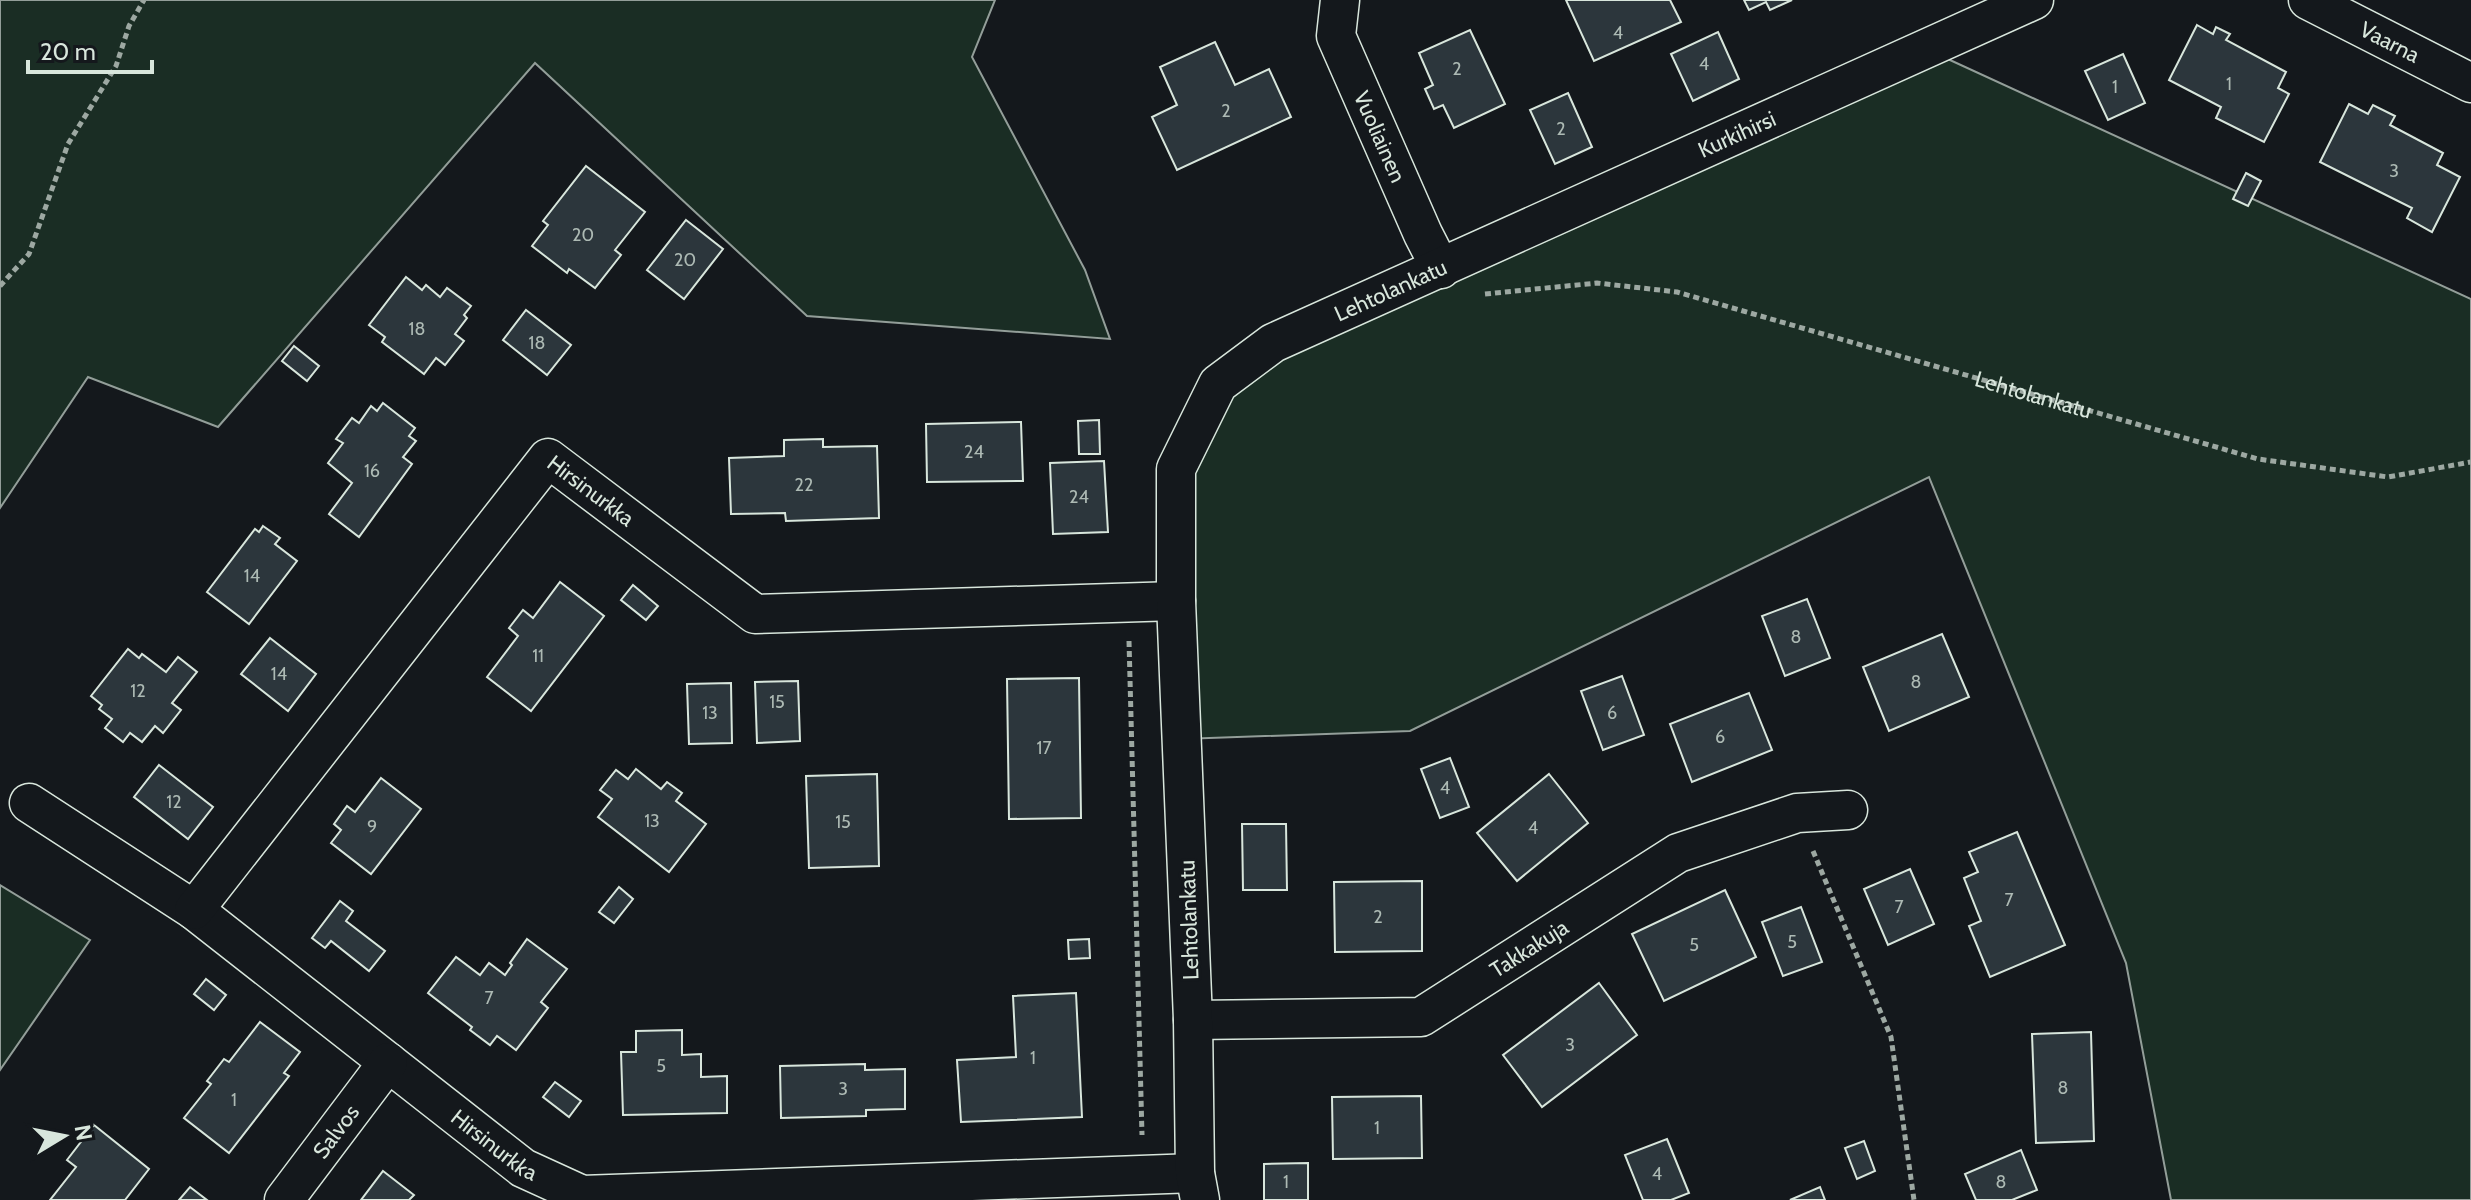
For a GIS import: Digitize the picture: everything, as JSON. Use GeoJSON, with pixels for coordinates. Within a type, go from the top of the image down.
{"type":"FeatureCollection","features":[{"type":"Feature","properties":{"kind":"street","name":"Vuoliainen"},"geometry":{"type":"LineString","coordinates":[[1340,0],[1336,36],[1441,269]]}},
{"type":"Feature","properties":{"kind":"street","name":"Kurkihirsi"},"geometry":{"type":"LineString","coordinates":[[1441,269],[2034,0]]}},
{"type":"Feature","properties":{"kind":"street","name":"Vaarna"},"geometry":{"type":"LineString","coordinates":[[2308,0],[2471,83]]}},
{"type":"Feature","properties":{"kind":"street","name":"Lehtolankatu"},"geometry":{"type":"LineString","coordinates":[[1198,1187],[1176,601],[1176,469],[1218,384],[1273,343],[1441,269]]}},
{"type":"Feature","properties":{"kind":"street","name":"Hirsinurkka"},"geometry":{"type":"LineString","coordinates":[[194,910],[548,458],[755,614],[1176,601]]}},
{"type":"Feature","properties":{"kind":"street","name":"Hirsinurkka"},"geometry":{"type":"LineString","coordinates":[[29,803],[194,910],[523,1168],[582,1195],[1198,1187]]}},
{"type":"Feature","properties":{"kind":"street","name":"Takkakuja"},"geometry":{"type":"LineString","coordinates":[[1193,1020],[1421,1017],[1678,853],[1797,813],[1848,810]]}},
{"type":"Feature","properties":{"kind":"street","name":"Salvos"},"geometry":{"type":"LineString","coordinates":[[284,1200],[388,1062]]}},
{"type":"Feature","properties":{"kind":"path"},"geometry":{"type":"LineString","coordinates":[[0,286],[29,254],[68,144],[116,66],[129,26],[144,0]]}},
{"type":"Feature","properties":{"kind":"path","name":"Lehtolankatu"},"geometry":{"type":"LineString","coordinates":[[1441,269],[1475,295],[1597,283],[1677,292],[2258,459],[2388,477],[2471,462]]}},
{"type":"Feature","properties":{"kind":"path"},"geometry":{"type":"LineString","coordinates":[[1797,813],[1891,1037],[1914,1200]]}},
{"type":"Feature","properties":{"kind":"green space"},"geometry":{"type":"Polygon","coordinates":[[[0,0],[995,0],[972,57],[1085,270],[1110,339],[807,316],[535,63],[218,427],[88,377],[0,508],[0,0]]]}},
{"type":"Feature","properties":{"kind":"green space"},"geometry":{"type":"Polygon","coordinates":[[[1926,49],[2471,299],[2471,1200],[2171,1200],[2126,963],[1929,477],[1410,731],[1182,739],[1176,469],[1218,384],[1926,49]]]}},
{"type":"Feature","properties":{"kind":"green space"},"geometry":{"type":"Polygon","coordinates":[[[0,885],[90,940],[0,1070],[0,885]]]}},
{"type":"Feature","properties":{"kind":"building"},"geometry":{"type":"Polygon","coordinates":[[[1566,0],[1670,0],[1681,22],[1594,61],[1566,0]]]}},
{"type":"Feature","properties":{"kind":"building"},"geometry":{"type":"Polygon","coordinates":[[[1744,0],[1792,0],[1770,10],[1766,2],[1749,10],[1744,0]]]}},
{"type":"Feature","properties":{"kind":"building"},"geometry":{"type":"Polygon","coordinates":[[[2197,25],[2213,34],[2216,27],[2230,34],[2226,40],[2286,72],[2278,88],[2289,94],[2264,142],[2216,118],[2221,107],[2169,80],[2197,25]]]}},
{"type":"Feature","properties":{"kind":"building"},"geometry":{"type":"Polygon","coordinates":[[[1470,30],[1505,104],[1454,128],[1443,105],[1434,109],[1425,89],[1433,85],[1419,53],[1470,30]]]}},
{"type":"Feature","properties":{"kind":"building"},"geometry":{"type":"Polygon","coordinates":[[[1718,32],[1739,79],[1693,101],[1671,54],[1718,32]]]}},
{"type":"Feature","properties":{"kind":"building"},"geometry":{"type":"Polygon","coordinates":[[[1215,42],[1235,85],[1269,69],[1291,117],[1177,170],[1152,117],[1177,105],[1160,67],[1215,42]]]}},
{"type":"Feature","properties":{"kind":"building"},"geometry":{"type":"Polygon","coordinates":[[[2123,54],[2145,103],[2108,120],[2085,71],[2123,54]]]}},
{"type":"Feature","properties":{"kind":"building"},"geometry":{"type":"Polygon","coordinates":[[[1568,93],[1592,147],[1555,164],[1530,110],[1568,93]]]}},
{"type":"Feature","properties":{"kind":"building"},"geometry":{"type":"Polygon","coordinates":[[[2349,104],[2368,114],[2373,105],[2395,116],[2390,125],[2443,153],[2437,165],[2460,177],[2432,232],[2407,218],[2412,208],[2320,162],[2349,104]]]}},
{"type":"Feature","properties":{"kind":"building"},"geometry":{"type":"Polygon","coordinates":[[[586,166],[645,212],[615,250],[621,255],[595,288],[569,269],[567,273],[532,246],[548,225],[543,221],[586,166]]]}},
{"type":"Feature","properties":{"kind":"building"},"geometry":{"type":"Polygon","coordinates":[[[2246,173],[2261,181],[2248,206],[2233,199],[2246,173]]]}},
{"type":"Feature","properties":{"kind":"building"},"geometry":{"type":"Polygon","coordinates":[[[686,220],[723,249],[684,299],[647,270],[686,220]]]}},
{"type":"Feature","properties":{"kind":"building"},"geometry":{"type":"Polygon","coordinates":[[[406,277],[422,290],[426,285],[440,297],[447,288],[471,306],[464,315],[467,318],[455,334],[464,341],[445,365],[436,358],[424,374],[382,342],[385,337],[369,325],[406,277]]]}},
{"type":"Feature","properties":{"kind":"building"},"geometry":{"type":"Polygon","coordinates":[[[526,310],[571,345],[547,375],[503,340],[526,310]]]}},
{"type":"Feature","properties":{"kind":"building"},"geometry":{"type":"Polygon","coordinates":[[[294,346],[319,366],[307,381],[282,361],[294,346]]]}},
{"type":"Feature","properties":{"kind":"building"},"geometry":{"type":"Polygon","coordinates":[[[383,403],[415,428],[409,436],[416,441],[403,457],[412,464],[359,537],[329,514],[352,483],[328,463],[343,443],[336,439],[352,418],[359,423],[371,406],[377,411],[383,403]]]}},
{"type":"Feature","properties":{"kind":"building"},"geometry":{"type":"Polygon","coordinates":[[[1099,420],[1100,454],[1079,454],[1078,421],[1099,420]]]}},
{"type":"Feature","properties":{"kind":"building"},"geometry":{"type":"Polygon","coordinates":[[[1021,422],[1023,481],[927,482],[926,424],[1021,422]]]}},
{"type":"Feature","properties":{"kind":"building"},"geometry":{"type":"Polygon","coordinates":[[[823,439],[823,447],[877,446],[879,518],[786,521],[785,513],[731,514],[729,458],[784,456],[784,440],[823,439]]]}},
{"type":"Feature","properties":{"kind":"building"},"geometry":{"type":"Polygon","coordinates":[[[1104,461],[1108,532],[1053,534],[1050,463],[1104,461]]]}},
{"type":"Feature","properties":{"kind":"building"},"geometry":{"type":"Polygon","coordinates":[[[263,526],[280,538],[275,544],[297,561],[249,624],[207,592],[255,529],[259,532],[263,526]]]}},
{"type":"Feature","properties":{"kind":"building"},"geometry":{"type":"Polygon","coordinates":[[[560,582],[604,616],[531,711],[487,677],[518,636],[509,628],[523,610],[533,618],[560,582]]]}},
{"type":"Feature","properties":{"kind":"building"},"geometry":{"type":"Polygon","coordinates":[[[633,585],[658,606],[646,620],[621,600],[633,585]]]}},
{"type":"Feature","properties":{"kind":"building"},"geometry":{"type":"Polygon","coordinates":[[[1807,599],[1830,658],[1785,676],[1762,616],[1807,599]]]}},
{"type":"Feature","properties":{"kind":"building"},"geometry":{"type":"Polygon","coordinates":[[[1942,634],[1969,697],[1889,731],[1863,667],[1942,634]]]}},
{"type":"Feature","properties":{"kind":"building"},"geometry":{"type":"Polygon","coordinates":[[[270,638],[316,674],[288,711],[241,674],[270,638]]]}},
{"type":"Feature","properties":{"kind":"building"},"geometry":{"type":"Polygon","coordinates":[[[128,649],[139,658],[142,654],[166,672],[178,657],[197,672],[172,703],[181,710],[163,733],[155,726],[142,742],[130,733],[123,742],[105,728],[112,719],[99,709],[102,705],[91,696],[128,649]]]}},
{"type":"Feature","properties":{"kind":"building"},"geometry":{"type":"Polygon","coordinates":[[[1622,676],[1644,735],[1603,750],[1581,691],[1622,676]]]}},
{"type":"Feature","properties":{"kind":"building"},"geometry":{"type":"Polygon","coordinates":[[[1079,678],[1081,818],[1009,819],[1007,679],[1079,678]]]}},
{"type":"Feature","properties":{"kind":"building"},"geometry":{"type":"Polygon","coordinates":[[[798,681],[800,741],[757,743],[755,682],[798,681]]]}},
{"type":"Feature","properties":{"kind":"building"},"geometry":{"type":"Polygon","coordinates":[[[731,683],[732,743],[689,744],[687,684],[731,683]]]}},
{"type":"Feature","properties":{"kind":"building"},"geometry":{"type":"Polygon","coordinates":[[[1749,693],[1772,750],[1692,782],[1670,724],[1749,693]]]}},
{"type":"Feature","properties":{"kind":"building"},"geometry":{"type":"Polygon","coordinates":[[[1450,758],[1469,807],[1440,818],[1421,769],[1450,758]]]}},
{"type":"Feature","properties":{"kind":"building"},"geometry":{"type":"Polygon","coordinates":[[[159,765],[213,807],[188,839],[134,797],[159,765]]]}},
{"type":"Feature","properties":{"kind":"building"},"geometry":{"type":"Polygon","coordinates":[[[636,769],[661,789],[667,782],[682,793],[676,801],[706,824],[669,872],[598,817],[612,799],[600,790],[616,770],[628,779],[636,769]]]}},
{"type":"Feature","properties":{"kind":"building"},"geometry":{"type":"Polygon","coordinates":[[[877,774],[879,866],[809,868],[806,776],[877,774]]]}},
{"type":"Feature","properties":{"kind":"building"},"geometry":{"type":"Polygon","coordinates":[[[1549,774],[1588,823],[1517,881],[1477,833],[1549,774]]]}},
{"type":"Feature","properties":{"kind":"building"},"geometry":{"type":"Polygon","coordinates":[[[381,778],[421,809],[371,874],[331,843],[341,830],[334,824],[347,806],[355,812],[381,778]]]}},
{"type":"Feature","properties":{"kind":"building"},"geometry":{"type":"Polygon","coordinates":[[[1242,824],[1286,824],[1287,890],[1243,890],[1242,824]]]}},
{"type":"Feature","properties":{"kind":"building"},"geometry":{"type":"Polygon","coordinates":[[[2017,832],[2065,945],[1990,977],[1969,926],[1981,921],[1964,878],[1978,872],[1969,852],[2017,832]]]}},
{"type":"Feature","properties":{"kind":"building"},"geometry":{"type":"Polygon","coordinates":[[[1910,869],[1934,924],[1888,945],[1864,889],[1910,869]]]}},
{"type":"Feature","properties":{"kind":"building"},"geometry":{"type":"Polygon","coordinates":[[[1422,881],[1422,951],[1335,952],[1334,882],[1422,881]]]}},
{"type":"Feature","properties":{"kind":"building"},"geometry":{"type":"Polygon","coordinates":[[[619,887],[633,899],[614,923],[599,912],[619,887]]]}},
{"type":"Feature","properties":{"kind":"building"},"geometry":{"type":"Polygon","coordinates":[[[1725,890],[1756,957],[1664,1001],[1632,934],[1725,890]]]}},
{"type":"Feature","properties":{"kind":"building"},"geometry":{"type":"Polygon","coordinates":[[[340,901],[353,911],[346,921],[385,951],[369,971],[331,941],[325,948],[312,938],[340,901]]]}},
{"type":"Feature","properties":{"kind":"building"},"geometry":{"type":"Polygon","coordinates":[[[1801,907],[1822,962],[1783,976],[1762,922],[1801,907]]]}},
{"type":"Feature","properties":{"kind":"building"},"geometry":{"type":"Polygon","coordinates":[[[527,939],[567,969],[541,1002],[548,1008],[516,1050],[497,1036],[490,1045],[428,993],[456,957],[480,975],[489,963],[505,975],[527,939]]]}},
{"type":"Feature","properties":{"kind":"building"},"geometry":{"type":"Polygon","coordinates":[[[1089,939],[1090,958],[1069,959],[1068,940],[1089,939]]]}},
{"type":"Feature","properties":{"kind":"building"},"geometry":{"type":"Polygon","coordinates":[[[206,979],[226,995],[214,1010],[194,994],[206,979]]]}},
{"type":"Feature","properties":{"kind":"building"},"geometry":{"type":"Polygon","coordinates":[[[1599,983],[1637,1035],[1542,1107],[1503,1055],[1599,983]]]}},
{"type":"Feature","properties":{"kind":"building"},"geometry":{"type":"Polygon","coordinates":[[[1076,993],[1082,1117],[961,1122],[957,1060],[1016,1057],[1013,996],[1076,993]]]}},
{"type":"Feature","properties":{"kind":"building"},"geometry":{"type":"Polygon","coordinates":[[[260,1022],[300,1052],[284,1073],[289,1076],[229,1153],[184,1118],[211,1084],[207,1081],[224,1059],[229,1062],[260,1022]]]}},
{"type":"Feature","properties":{"kind":"building"},"geometry":{"type":"Polygon","coordinates":[[[682,1030],[682,1055],[701,1054],[701,1077],[727,1076],[727,1113],[623,1115],[621,1052],[636,1052],[636,1031],[682,1030]]]}},
{"type":"Feature","properties":{"kind":"building"},"geometry":{"type":"Polygon","coordinates":[[[2091,1032],[2094,1141],[2036,1143],[2032,1034],[2091,1032]]]}},
{"type":"Feature","properties":{"kind":"building"},"geometry":{"type":"Polygon","coordinates":[[[865,1064],[865,1070],[905,1069],[905,1109],[866,1110],[866,1116],[781,1118],[780,1066],[865,1064]]]}},
{"type":"Feature","properties":{"kind":"building"},"geometry":{"type":"Polygon","coordinates":[[[555,1082],[581,1101],[569,1117],[543,1097],[555,1082]]]}},
{"type":"Feature","properties":{"kind":"building"},"geometry":{"type":"Polygon","coordinates":[[[1421,1096],[1422,1158],[1333,1159],[1332,1097],[1421,1096]]]}},
{"type":"Feature","properties":{"kind":"building"},"geometry":{"type":"Polygon","coordinates":[[[94,1125],[149,1169],[125,1200],[50,1200],[76,1167],[67,1160],[94,1125]]]}},
{"type":"Feature","properties":{"kind":"building"},"geometry":{"type":"Polygon","coordinates":[[[1667,1139],[1689,1193],[1671,1200],[1643,1200],[1625,1155],[1667,1139]]]}},
{"type":"Feature","properties":{"kind":"building"},"geometry":{"type":"Polygon","coordinates":[[[1864,1141],[1875,1171],[1857,1179],[1845,1148],[1864,1141]]]}},
{"type":"Feature","properties":{"kind":"building"},"geometry":{"type":"Polygon","coordinates":[[[2021,1150],[2037,1190],[2012,1200],[1976,1200],[1965,1174],[2021,1150]]]}},
{"type":"Feature","properties":{"kind":"building"},"geometry":{"type":"Polygon","coordinates":[[[1308,1163],[1308,1200],[1264,1200],[1264,1164],[1308,1163]]]}},
{"type":"Feature","properties":{"kind":"building"},"geometry":{"type":"Polygon","coordinates":[[[383,1171],[414,1195],[409,1200],[361,1200],[383,1171]]]}},
{"type":"Feature","properties":{"kind":"building"},"geometry":{"type":"Polygon","coordinates":[[[190,1187],[207,1200],[179,1200],[190,1187]]]}},
{"type":"Feature","properties":{"kind":"building"},"geometry":{"type":"Polygon","coordinates":[[[1820,1187],[1825,1200],[1790,1200],[1820,1187]]]}}]}
